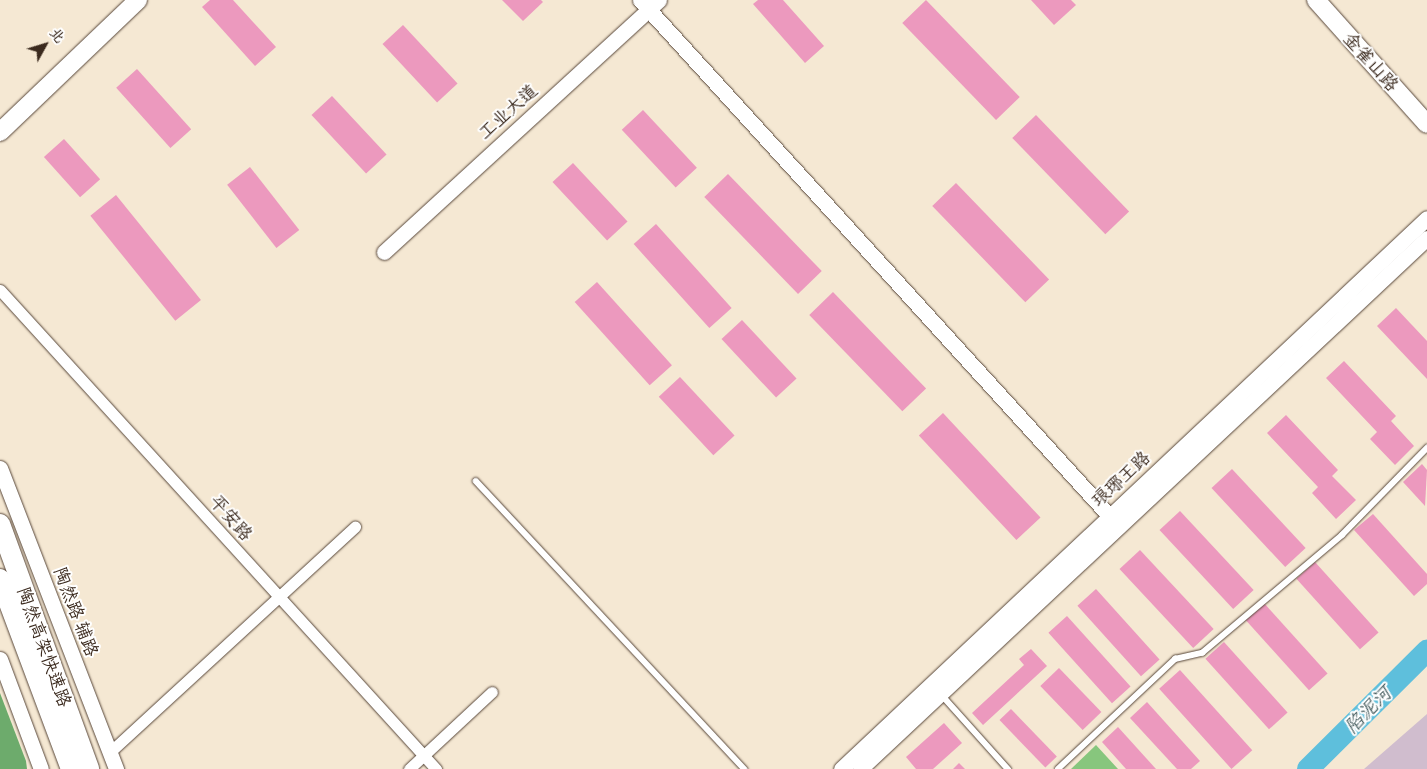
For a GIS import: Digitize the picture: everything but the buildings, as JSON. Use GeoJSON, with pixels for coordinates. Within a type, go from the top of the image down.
{"type":"FeatureCollection","features":[{"type":"Feature","properties":{"kind":"highway","name":"陶然高架快速路"},"geometry":{"type":"LineString","coordinates":[[0,524],[89,769]]}},
{"type":"Feature","properties":{"kind":"highway","name":"陶然高架快速路"},"geometry":{"type":"LineString","coordinates":[[0,579],[71,769]]}},
{"type":"Feature","properties":{"kind":"main road"},"geometry":{"type":"LineString","coordinates":[[0,132],[138,0]]}},
{"type":"Feature","properties":{"kind":"main road","name":"金雀山路"},"geometry":{"type":"LineString","coordinates":[[1316,0],[1427,124]]}},
{"type":"Feature","properties":{"kind":"main road","name":"金雀山路"},"geometry":{"type":"LineString","coordinates":[[1331,0],[1427,106]]}},
{"type":"Feature","properties":{"kind":"main road"},"geometry":{"type":"LineString","coordinates":[[649,3],[1114,521]]}},
{"type":"Feature","properties":{"kind":"main road","name":"工业大道"},"geometry":{"type":"LineString","coordinates":[[384,252],[649,3]]}},
{"type":"Feature","properties":{"kind":"main road","name":"琅琊王路"},"geometry":{"type":"LineString","coordinates":[[860,769],[936,689],[1114,521],[1427,218]]}},
{"type":"Feature","properties":{"kind":"main road","name":"琅琊王路"},"geometry":{"type":"LineString","coordinates":[[1114,521],[1427,238]]}},
{"type":"Feature","properties":{"kind":"main road","name":"陶然路 辅路"},"geometry":{"type":"LineString","coordinates":[[0,468],[116,769]]}},
{"type":"Feature","properties":{"kind":"main road"},"geometry":{"type":"LineString","coordinates":[[0,659],[41,769]]}},
{"type":"Feature","properties":{"kind":"main road","name":"琅琊王路"},"geometry":{"type":"LineString","coordinates":[[841,769],[936,689]]}},
{"type":"Feature","properties":{"kind":"street","name":"平安路"},"geometry":{"type":"LineString","coordinates":[[0,290],[436,769]]}},
{"type":"Feature","properties":{"kind":"street"},"geometry":{"type":"LineString","coordinates":[[110,752],[354,527]]}},
{"type":"Feature","properties":{"kind":"street"},"geometry":{"type":"LineString","coordinates":[[409,769],[492,692]]}},
{"type":"Feature","properties":{"kind":"lane"},"geometry":{"type":"LineString","coordinates":[[1058,769],[1175,659],[1202,653],[1342,535],[1427,448]]}},
{"type":"Feature","properties":{"kind":"lane"},"geometry":{"type":"LineString","coordinates":[[476,481],[745,769]]}},
{"type":"Feature","properties":{"kind":"lane"},"geometry":{"type":"LineString","coordinates":[[936,689],[1008,769]]}},
{"type":"Feature","properties":{"kind":"shaded area"},"geometry":{"type":"Polygon","coordinates":[[[1427,714],[1427,769],[1364,769],[1427,714]]]}},
{"type":"Feature","properties":{"kind":"green space"},"geometry":{"type":"Polygon","coordinates":[[[0,693],[26,761],[27,769],[0,769],[0,693]]]}},
{"type":"Feature","properties":{"kind":"green space"},"geometry":{"type":"Polygon","coordinates":[[[1096,745],[1118,769],[1071,769],[1096,745]]]}},
{"type":"Feature","properties":{"kind":"waterway","name":"陷泥河"},"geometry":{"type":"LineString","coordinates":[[1308,769],[1427,651]]}}]}
